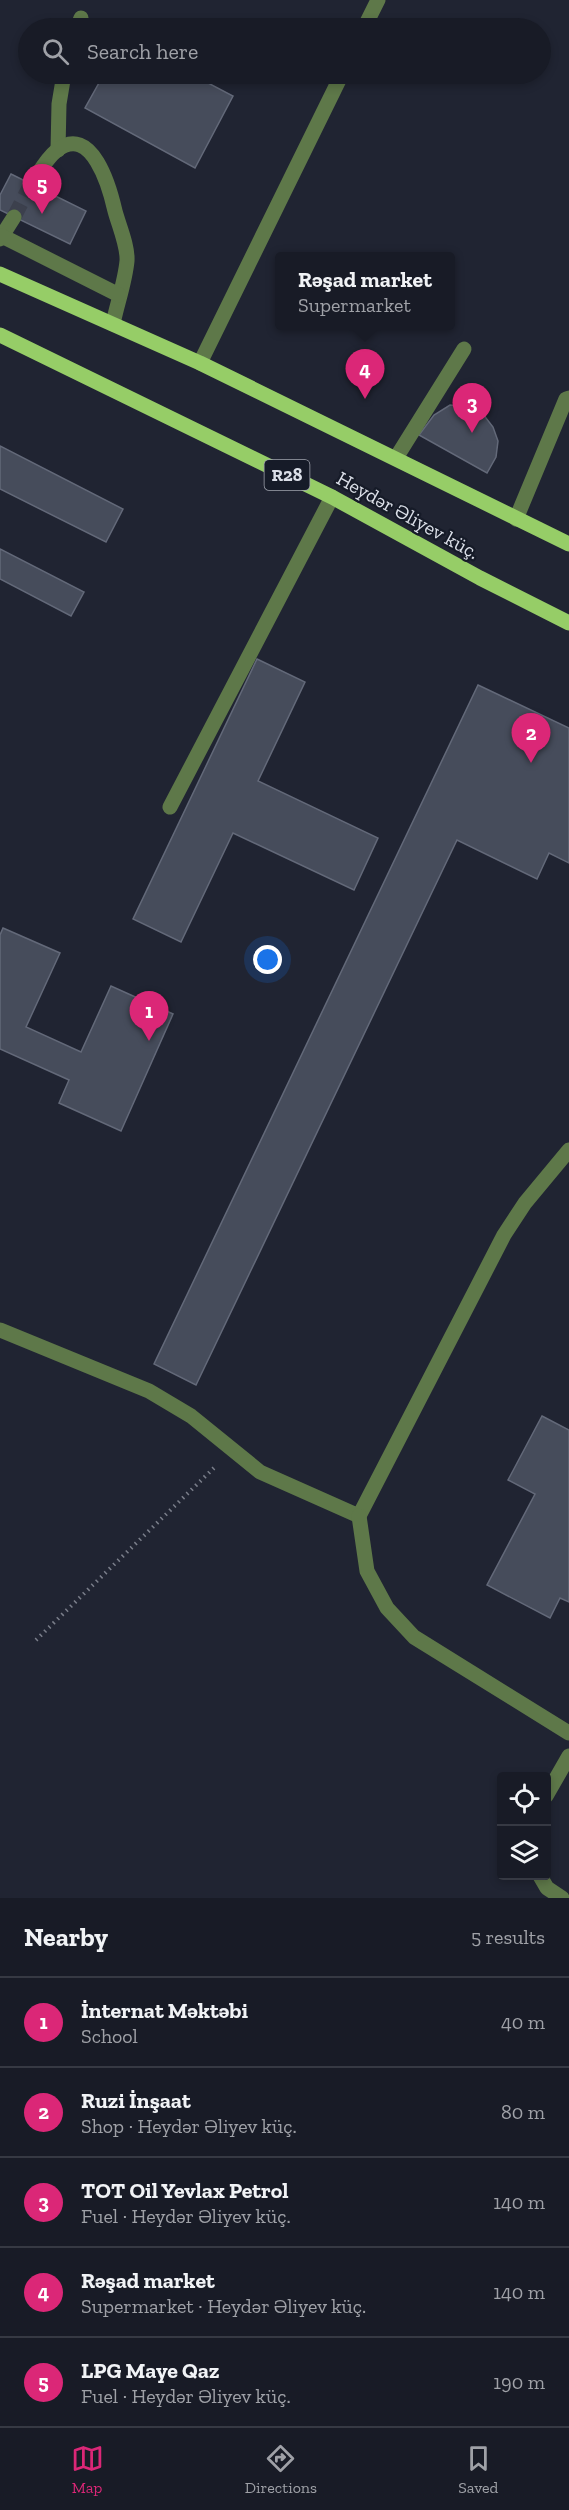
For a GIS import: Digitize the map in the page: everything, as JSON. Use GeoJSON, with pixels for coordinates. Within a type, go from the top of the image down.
{"type":"FeatureCollection","features":[{"type":"Feature","properties":{"kind":"main road"},"geometry":{"type":"LineString","coordinates":[[0,274],[200,363],[569,544]]}},
{"type":"Feature","properties":{"kind":"main road","name":"Heydər Əliyev küç."},"geometry":{"type":"LineString","coordinates":[[0,335],[332,497],[480,578],[569,623]]}},
{"type":"Feature","properties":{"kind":"street"},"geometry":{"type":"LineString","coordinates":[[369,18],[378,0]]}},
{"type":"Feature","properties":{"kind":"street"},"geometry":{"type":"LineString","coordinates":[[58,150],[59,104],[62,84]]}},
{"type":"Feature","properties":{"kind":"street"},"geometry":{"type":"LineString","coordinates":[[200,363],[337,84]]}},
{"type":"Feature","properties":{"kind":"street"},"geometry":{"type":"LineString","coordinates":[[31,184],[58,150],[73,145],[86,149],[93,155],[104,173],[127,260],[113,324]]}},
{"type":"Feature","properties":{"kind":"street"},"geometry":{"type":"LineString","coordinates":[[14,217],[1,237],[119,296]]}},
{"type":"Feature","properties":{"kind":"street"},"geometry":{"type":"LineString","coordinates":[[396,458],[464,349]]}},
{"type":"Feature","properties":{"kind":"street"},"geometry":{"type":"LineString","coordinates":[[516,519],[569,398]]}},
{"type":"Feature","properties":{"kind":"street"},"geometry":{"type":"LineString","coordinates":[[170,807],[332,497]]}},
{"type":"Feature","properties":{"kind":"street"},"geometry":{"type":"LineString","coordinates":[[569,1150],[525,1203],[504,1235],[359,1516],[367,1571],[387,1608],[414,1637],[569,1733]]}},
{"type":"Feature","properties":{"kind":"street"},"geometry":{"type":"LineString","coordinates":[[0,1330],[148,1391],[191,1416],[260,1473],[359,1516]]}},
{"type":"Feature","properties":{"kind":"street"},"geometry":{"type":"LineString","coordinates":[[551,1787],[569,1756]]}},
{"type":"Feature","properties":{"kind":"street"},"geometry":{"type":"LineString","coordinates":[[543,1880],[547,1888],[562,1898]]}},
{"type":"Feature","properties":{"kind":"path"},"geometry":{"type":"LineString","coordinates":[[36,1640],[232,1449]]}},
{"type":"Feature","properties":{"kind":"building"},"geometry":{"type":"Polygon","coordinates":[[[98,84],[210,84],[233,96],[195,168],[85,108],[98,84]]]}},
{"type":"Feature","properties":{"kind":"building"},"geometry":{"type":"Polygon","coordinates":[[[11,174],[86,211],[70,244],[0,210],[0,195],[11,174]]]}},
{"type":"Feature","properties":{"kind":"building"},"geometry":{"type":"Polygon","coordinates":[[[450,405],[467,407],[483,414],[493,427],[498,441],[496,457],[487,473],[419,435],[434,415],[450,405]]]}},
{"type":"Feature","properties":{"kind":"building"},"geometry":{"type":"Polygon","coordinates":[[[0,446],[123,509],[106,542],[0,489],[0,446]]]}},
{"type":"Feature","properties":{"kind":"building"},"geometry":{"type":"Polygon","coordinates":[[[0,549],[84,592],[71,616],[0,579],[0,549]]]}},
{"type":"Feature","properties":{"kind":"building"},"geometry":{"type":"Polygon","coordinates":[[[257,659],[305,682],[258,781],[378,838],[354,890],[233,833],[181,942],[133,919],[257,659]]]}},
{"type":"Feature","properties":{"kind":"building"},"geometry":{"type":"Polygon","coordinates":[[[478,685],[569,728],[569,863],[549,853],[537,879],[457,840],[196,1385],[154,1364],[478,685]]]}},
{"type":"Feature","properties":{"kind":"building"},"geometry":{"type":"Polygon","coordinates":[[[3,928],[60,953],[26,1027],[81,1052],[111,986],[173,1014],[121,1131],[59,1103],[69,1080],[0,1049],[0,935],[3,928]]]}},
{"type":"Feature","properties":{"kind":"building"},"geometry":{"type":"Polygon","coordinates":[[[542,1416],[569,1430],[569,1602],[560,1598],[550,1618],[487,1585],[535,1494],[508,1480],[542,1416]]]}},
{"type":"Feature","properties":{"kind":"tunnel"},"geometry":{"type":"LineString","coordinates":[[14,217],[31,184]]}},
{"type":"Feature","properties":{"kind":"place","name":"LPG Maye Qaz"},"geometry":{"type":"Point","coordinates":[42,214]}},
{"type":"Feature","properties":{"kind":"place","name":"Rəşad market"},"geometry":{"type":"Point","coordinates":[365,399]}},
{"type":"Feature","properties":{"kind":"place","name":"TOT Oil Yevlax Petrol"},"geometry":{"type":"Point","coordinates":[472,433]}},
{"type":"Feature","properties":{"kind":"place","name":"Ruzi İnşaat"},"geometry":{"type":"Point","coordinates":[531,763]}},
{"type":"Feature","properties":{"kind":"place","name":"İnternat Məktəbi"},"geometry":{"type":"Point","coordinates":[149,1041]}}]}
